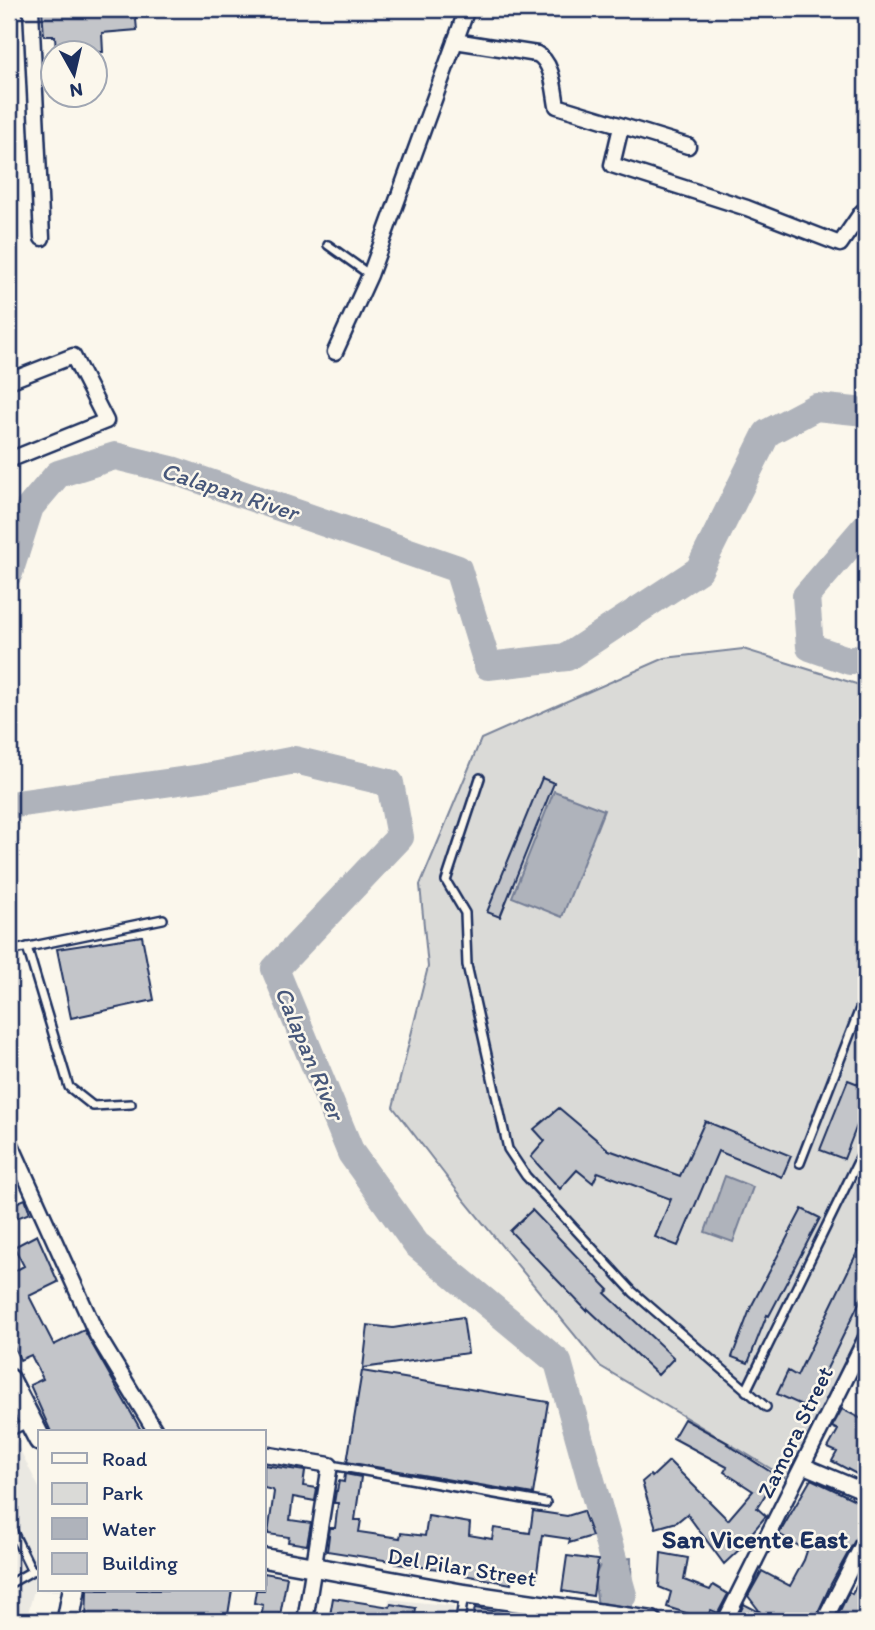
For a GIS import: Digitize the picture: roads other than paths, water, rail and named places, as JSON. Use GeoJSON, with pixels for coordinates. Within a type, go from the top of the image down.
{"type":"FeatureCollection","features":[{"type":"Feature","properties":{"kind":"main road"},"geometry":{"type":"LineString","coordinates":[[9,1380],[35,1431]]}},
{"type":"Feature","properties":{"kind":"main road"},"geometry":{"type":"LineString","coordinates":[[68,1621],[74,1592]]}},
{"type":"Feature","properties":{"kind":"street"},"geometry":{"type":"LineString","coordinates":[[31,9],[42,238]]}},
{"type":"Feature","properties":{"kind":"street"},"geometry":{"type":"LineString","coordinates":[[335,352],[370,275],[467,9]]}},
{"type":"Feature","properties":{"kind":"street"},"geometry":{"type":"LineString","coordinates":[[455,41],[544,57],[557,106],[688,146]]}},
{"type":"Feature","properties":{"kind":"street"},"geometry":{"type":"LineString","coordinates":[[621,127],[612,164],[747,208],[841,244],[862,212]]}},
{"type":"Feature","properties":{"kind":"street"},"geometry":{"type":"LineString","coordinates":[[9,460],[106,421],[73,356],[10,376]]}},
{"type":"Feature","properties":{"kind":"street"},"geometry":{"type":"LineString","coordinates":[[9,1140],[97,1335],[155,1430]]}},
{"type":"Feature","properties":{"kind":"street","name":"Zamora Street"},"geometry":{"type":"LineString","coordinates":[[725,1621],[866,1338]]}},
{"type":"Feature","properties":{"kind":"street"},"geometry":{"type":"LineString","coordinates":[[266,1454],[330,1465],[305,1621]]}},
{"type":"Feature","properties":{"kind":"street"},"geometry":{"type":"LineString","coordinates":[[804,1466],[866,1492]]}},
{"type":"Feature","properties":{"kind":"street"},"geometry":{"type":"LineString","coordinates":[[824,1621],[866,1538]]}},
{"type":"Feature","properties":{"kind":"street","name":"Del Pilar Street"},"geometry":{"type":"LineString","coordinates":[[266,1558],[464,1594],[652,1621]]}},
{"type":"Feature","properties":{"kind":"lane"},"geometry":{"type":"LineString","coordinates":[[328,245],[370,275]]}},
{"type":"Feature","properties":{"kind":"lane"},"geometry":{"type":"LineString","coordinates":[[480,778],[446,881],[465,913],[467,965],[508,1149],[526,1176],[634,1292],[766,1407]]}},
{"type":"Feature","properties":{"kind":"lane"},"geometry":{"type":"LineString","coordinates":[[9,951],[163,919]]}},
{"type":"Feature","properties":{"kind":"lane"},"geometry":{"type":"LineString","coordinates":[[27,947],[69,1087],[93,1106],[131,1104]]}},
{"type":"Feature","properties":{"kind":"lane"},"geometry":{"type":"LineString","coordinates":[[800,1163],[866,993]]}},
{"type":"Feature","properties":{"kind":"lane"},"geometry":{"type":"LineString","coordinates":[[746,1391],[866,1145]]}},
{"type":"Feature","properties":{"kind":"lane"},"geometry":{"type":"LineString","coordinates":[[9,1432],[35,1431]]}},
{"type":"Feature","properties":{"kind":"lane"},"geometry":{"type":"LineString","coordinates":[[330,1465],[546,1503]]}},
{"type":"Feature","properties":{"kind":"lane"},"geometry":{"type":"LineString","coordinates":[[9,1524],[36,1571],[9,1584]]}},
{"type":"Feature","properties":{"kind":"lane"},"geometry":{"type":"LineString","coordinates":[[460,1621],[464,1594]]}},
{"type":"Feature","properties":{"kind":"water"},"geometry":{"type":"Polygon","coordinates":[[[554,791],[604,810],[562,917],[512,897],[554,791]]]}},
{"type":"Feature","properties":{"kind":"water"},"geometry":{"type":"Polygon","coordinates":[[[725,1176],[753,1187],[733,1242],[705,1232],[725,1176]]]}},
{"type":"Feature","properties":{"kind":"water"},"geometry":{"type":"Polygon","coordinates":[[[631,1558],[632,1621],[600,1621],[594,1577],[603,1560],[631,1558]]]}},
{"type":"Feature","properties":{"kind":"waterway","name":"Calapan River"},"geometry":{"type":"LineString","coordinates":[[9,573],[30,507],[58,474],[115,456],[172,470],[458,569],[488,666],[567,657],[699,570],[767,433],[816,407],[865,412],[866,415]]}},
{"type":"Feature","properties":{"kind":"waterway","name":"Calapan River"},"geometry":{"type":"LineString","coordinates":[[866,526],[806,596],[810,647],[850,661],[866,656]]}},
{"type":"Feature","properties":{"kind":"waterway","name":"Calapan River"},"geometry":{"type":"LineString","coordinates":[[9,805],[201,778],[295,760],[390,783],[400,837],[275,969],[351,1153],[416,1244],[558,1362],[623,1595]]}},
{"type":"Feature","properties":{"kind":"district","name":"San Vicente East"},"geometry":{"type":"Point","coordinates":[755,1539]}}]}
